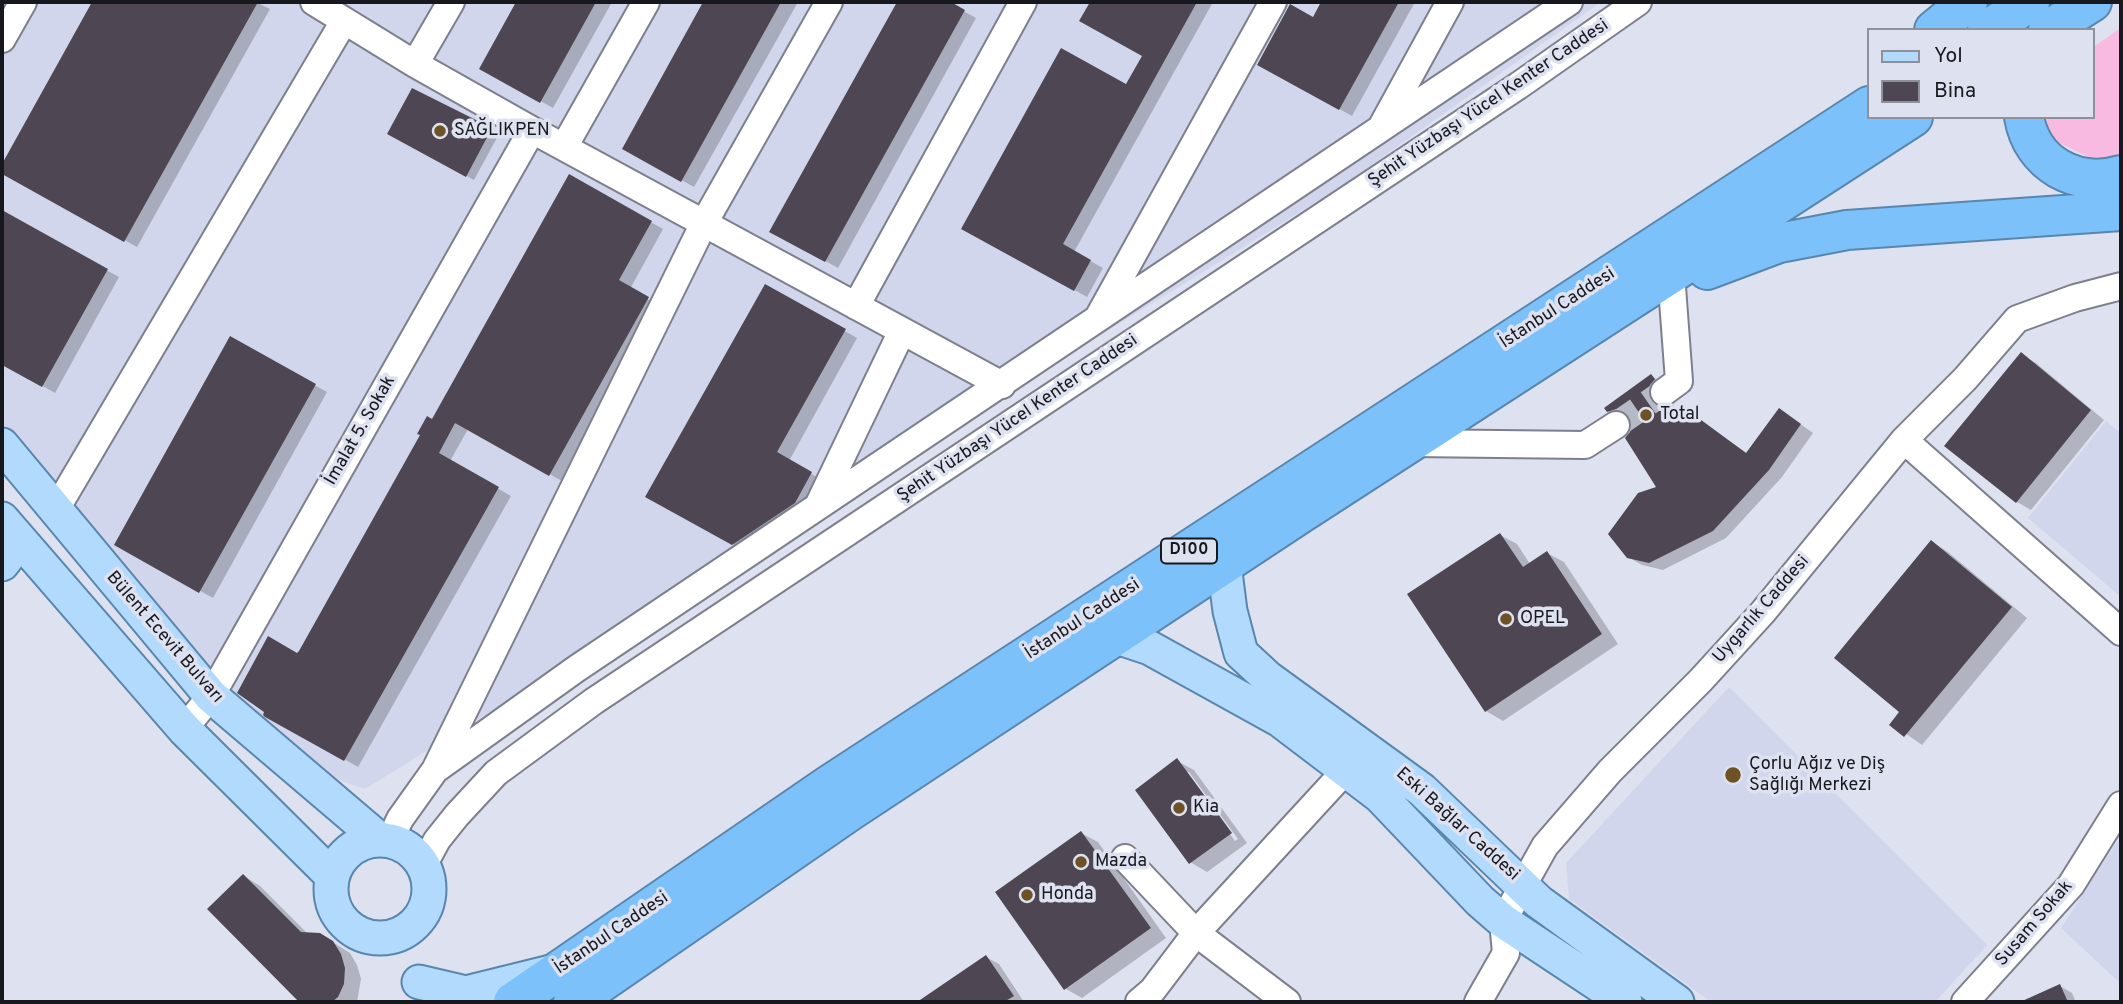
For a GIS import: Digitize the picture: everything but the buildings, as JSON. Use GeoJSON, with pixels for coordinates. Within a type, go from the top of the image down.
{"type":"FeatureCollection","features":[{"type":"Feature","properties":{"kind":"highway"},"geometry":{"type":"LineString","coordinates":[[1936,28],[1968,2]]}},
{"type":"Feature","properties":{"kind":"highway"},"geometry":{"type":"LineString","coordinates":[[1990,28],[2030,2]]}},
{"type":"Feature","properties":{"kind":"highway"},"geometry":{"type":"LineString","coordinates":[[2051,28],[2091,2]]}},
{"type":"Feature","properties":{"kind":"highway"},"geometry":{"type":"LineString","coordinates":[[2072,28],[2105,2]]}},
{"type":"Feature","properties":{"kind":"highway"},"geometry":{"type":"LineString","coordinates":[[1693,221],[1868,82]]}},
{"type":"Feature","properties":{"kind":"highway","name":"İstanbul Caddesi"},"geometry":{"type":"LineString","coordinates":[[567,986],[829,785],[1868,107]]}},
{"type":"Feature","properties":{"kind":"highway","name":"İstanbul Caddesi"},"geometry":{"type":"LineString","coordinates":[[513,1002],[567,986],[850,811],[1224,564],[1910,119]]}},
{"type":"Feature","properties":{"kind":"highway"},"geometry":{"type":"LineString","coordinates":[[2024,119],[2027,133],[2038,153],[2055,168],[2081,177],[2108,179],[2121,175]]}},
{"type":"Feature","properties":{"kind":"highway"},"geometry":{"type":"LineString","coordinates":[[1498,387],[1695,274],[1779,243],[1847,230],[2121,211]]}},
{"type":"Feature","properties":{"kind":"main road","name":"Bülent Ecevit Bulvarı"},"geometry":{"type":"LineString","coordinates":[[2,445],[211,696],[384,840]]}},
{"type":"Feature","properties":{"kind":"main road"},"geometry":{"type":"LineString","coordinates":[[8,541],[184,729],[332,876]]}},
{"type":"Feature","properties":{"kind":"main road","name":"Eski Bağlar Caddesi"},"geometry":{"type":"LineString","coordinates":[[1224,564],[1230,611],[1241,653],[1268,678],[1422,790],[1539,902],[1676,1002]]}},
{"type":"Feature","properties":{"kind":"main road","name":"Eski Bağlar Caddesi"},"geometry":{"type":"LineString","coordinates":[[1114,636],[1150,648],[1280,720],[1380,796],[1480,901],[1503,920],[1625,1002]]}},
{"type":"Feature","properties":{"kind":"main road"},"geometry":{"type":"LineString","coordinates":[[367,841],[399,842],[413,851],[424,864],[430,897],[424,912],[414,925],[401,934],[385,939],[354,931],[342,920],[334,906],[330,891],[332,876],[340,860],[350,850],[367,841]]}},
{"type":"Feature","properties":{"kind":"main road"},"geometry":{"type":"LineString","coordinates":[[401,934],[421,995],[567,986]]}},
{"type":"Feature","properties":{"kind":"street"},"geometry":{"type":"LineString","coordinates":[[2,39],[23,2]]}},
{"type":"Feature","properties":{"kind":"street"},"geometry":{"type":"LineString","coordinates":[[314,2],[415,64],[532,130],[1002,385]]}},
{"type":"Feature","properties":{"kind":"street"},"geometry":{"type":"LineString","coordinates":[[415,64],[451,2]]}},
{"type":"Feature","properties":{"kind":"street"},"geometry":{"type":"LineString","coordinates":[[564,147],[646,2]]}},
{"type":"Feature","properties":{"kind":"street"},"geometry":{"type":"LineString","coordinates":[[384,840],[435,770],[704,223],[829,2]]}},
{"type":"Feature","properties":{"kind":"street"},"geometry":{"type":"LineString","coordinates":[[856,306],[1023,2]]}},
{"type":"Feature","properties":{"kind":"street"},"geometry":{"type":"LineString","coordinates":[[1097,321],[1273,2]]}},
{"type":"Feature","properties":{"kind":"street"},"geometry":{"type":"LineString","coordinates":[[1380,130],[1450,2]]}},
{"type":"Feature","properties":{"kind":"street"},"geometry":{"type":"LineString","coordinates":[[435,770],[576,669],[1569,2]]}},
{"type":"Feature","properties":{"kind":"street","name":"Şehit Yüzbaşı Yücel Kenter Caddesi"},"geometry":{"type":"LineString","coordinates":[[424,864],[457,816],[496,774],[594,701],[1518,86],[1638,2]]}},
{"type":"Feature","properties":{"kind":"street"},"geometry":{"type":"LineString","coordinates":[[55,511],[344,21]]}},
{"type":"Feature","properties":{"kind":"street","name":"İmalat 5. Sokak"},"geometry":{"type":"LineString","coordinates":[[184,729],[211,696],[532,130]]}},
{"type":"Feature","properties":{"kind":"street","name":"Uygarlık Caddesi"},"geometry":{"type":"LineString","coordinates":[[1503,920],[1545,846],[1610,771],[1701,680],[1763,612],[1904,440],[1965,379],[2017,319],[2121,286]]}},
{"type":"Feature","properties":{"kind":"street"},"geometry":{"type":"LineString","coordinates":[[1664,392],[1679,381],[1672,287]]}},
{"type":"Feature","properties":{"kind":"street"},"geometry":{"type":"LineString","coordinates":[[817,508],[902,331]]}},
{"type":"Feature","properties":{"kind":"street"},"geometry":{"type":"LineString","coordinates":[[1412,443],[1584,445],[1616,425]]}},
{"type":"Feature","properties":{"kind":"street"},"geometry":{"type":"LineString","coordinates":[[1904,440],[2121,632]]}},
{"type":"Feature","properties":{"kind":"street"},"geometry":{"type":"LineString","coordinates":[[1139,1002],[1152,990],[1196,933],[1347,769]]}},
{"type":"Feature","properties":{"kind":"street","name":"Susam Sokak"},"geometry":{"type":"LineString","coordinates":[[1965,1002],[2071,885],[2121,805]]}},
{"type":"Feature","properties":{"kind":"street"},"geometry":{"type":"LineString","coordinates":[[1125,858],[1196,933],[1287,1002]]}},
{"type":"Feature","properties":{"kind":"street"},"geometry":{"type":"LineString","coordinates":[[1478,1002],[1506,953],[1503,920]]}},
{"type":"Feature","properties":{"kind":"shaded area"},"geometry":{"type":"Polygon","coordinates":[[[2,2],[1601,2],[1339,188],[365,789],[315,772],[227,726],[2,465],[2,2]]]}},
{"type":"Feature","properties":{"kind":"shaded area"},"geometry":{"type":"Polygon","coordinates":[[[2121,28],[2121,157],[2093,159],[2053,140],[2045,119],[2095,119],[2095,46],[2121,28]]]}},
{"type":"Feature","properties":{"kind":"shaded area"},"geometry":{"type":"Polygon","coordinates":[[[2106,421],[2121,433],[2121,597],[2028,518],[2106,421]]]}},
{"type":"Feature","properties":{"kind":"shaded area","name":"Çorlu Ağız ve Diş Sağlığı Merkezi"},"geometry":{"type":"Polygon","coordinates":[[[1729,687],[1987,945],[1935,1002],[1711,1002],[1569,899],[1566,863],[1729,687]]]}},
{"type":"Feature","properties":{"kind":"shaded area"},"geometry":{"type":"Polygon","coordinates":[[[2121,836],[2121,984],[2061,928],[2121,836]]]}},
{"type":"Feature","properties":{"kind":"tunnel"},"geometry":{"type":"LineString","coordinates":[[1616,425],[1664,392]]}},
{"type":"Feature","properties":{"kind":"place","name":"SAĞLIKPEN"},"geometry":{"type":"Point","coordinates":[440,131]}},
{"type":"Feature","properties":{"kind":"place","name":"Total"},"geometry":{"type":"Point","coordinates":[1646,415]}},
{"type":"Feature","properties":{"kind":"place","name":"OPEL"},"geometry":{"type":"Point","coordinates":[1506,619]}},
{"type":"Feature","properties":{"kind":"place","name":"Çorlu Ağız ve Diş Sağlığı Merkezi"},"geometry":{"type":"Point","coordinates":[1733,775]}},
{"type":"Feature","properties":{"kind":"place","name":"Kia"},"geometry":{"type":"Point","coordinates":[1179,808]}},
{"type":"Feature","properties":{"kind":"place","name":"Mazda"},"geometry":{"type":"Point","coordinates":[1081,862]}},
{"type":"Feature","properties":{"kind":"place","name":"Honda"},"geometry":{"type":"Point","coordinates":[1027,895]}}]}
